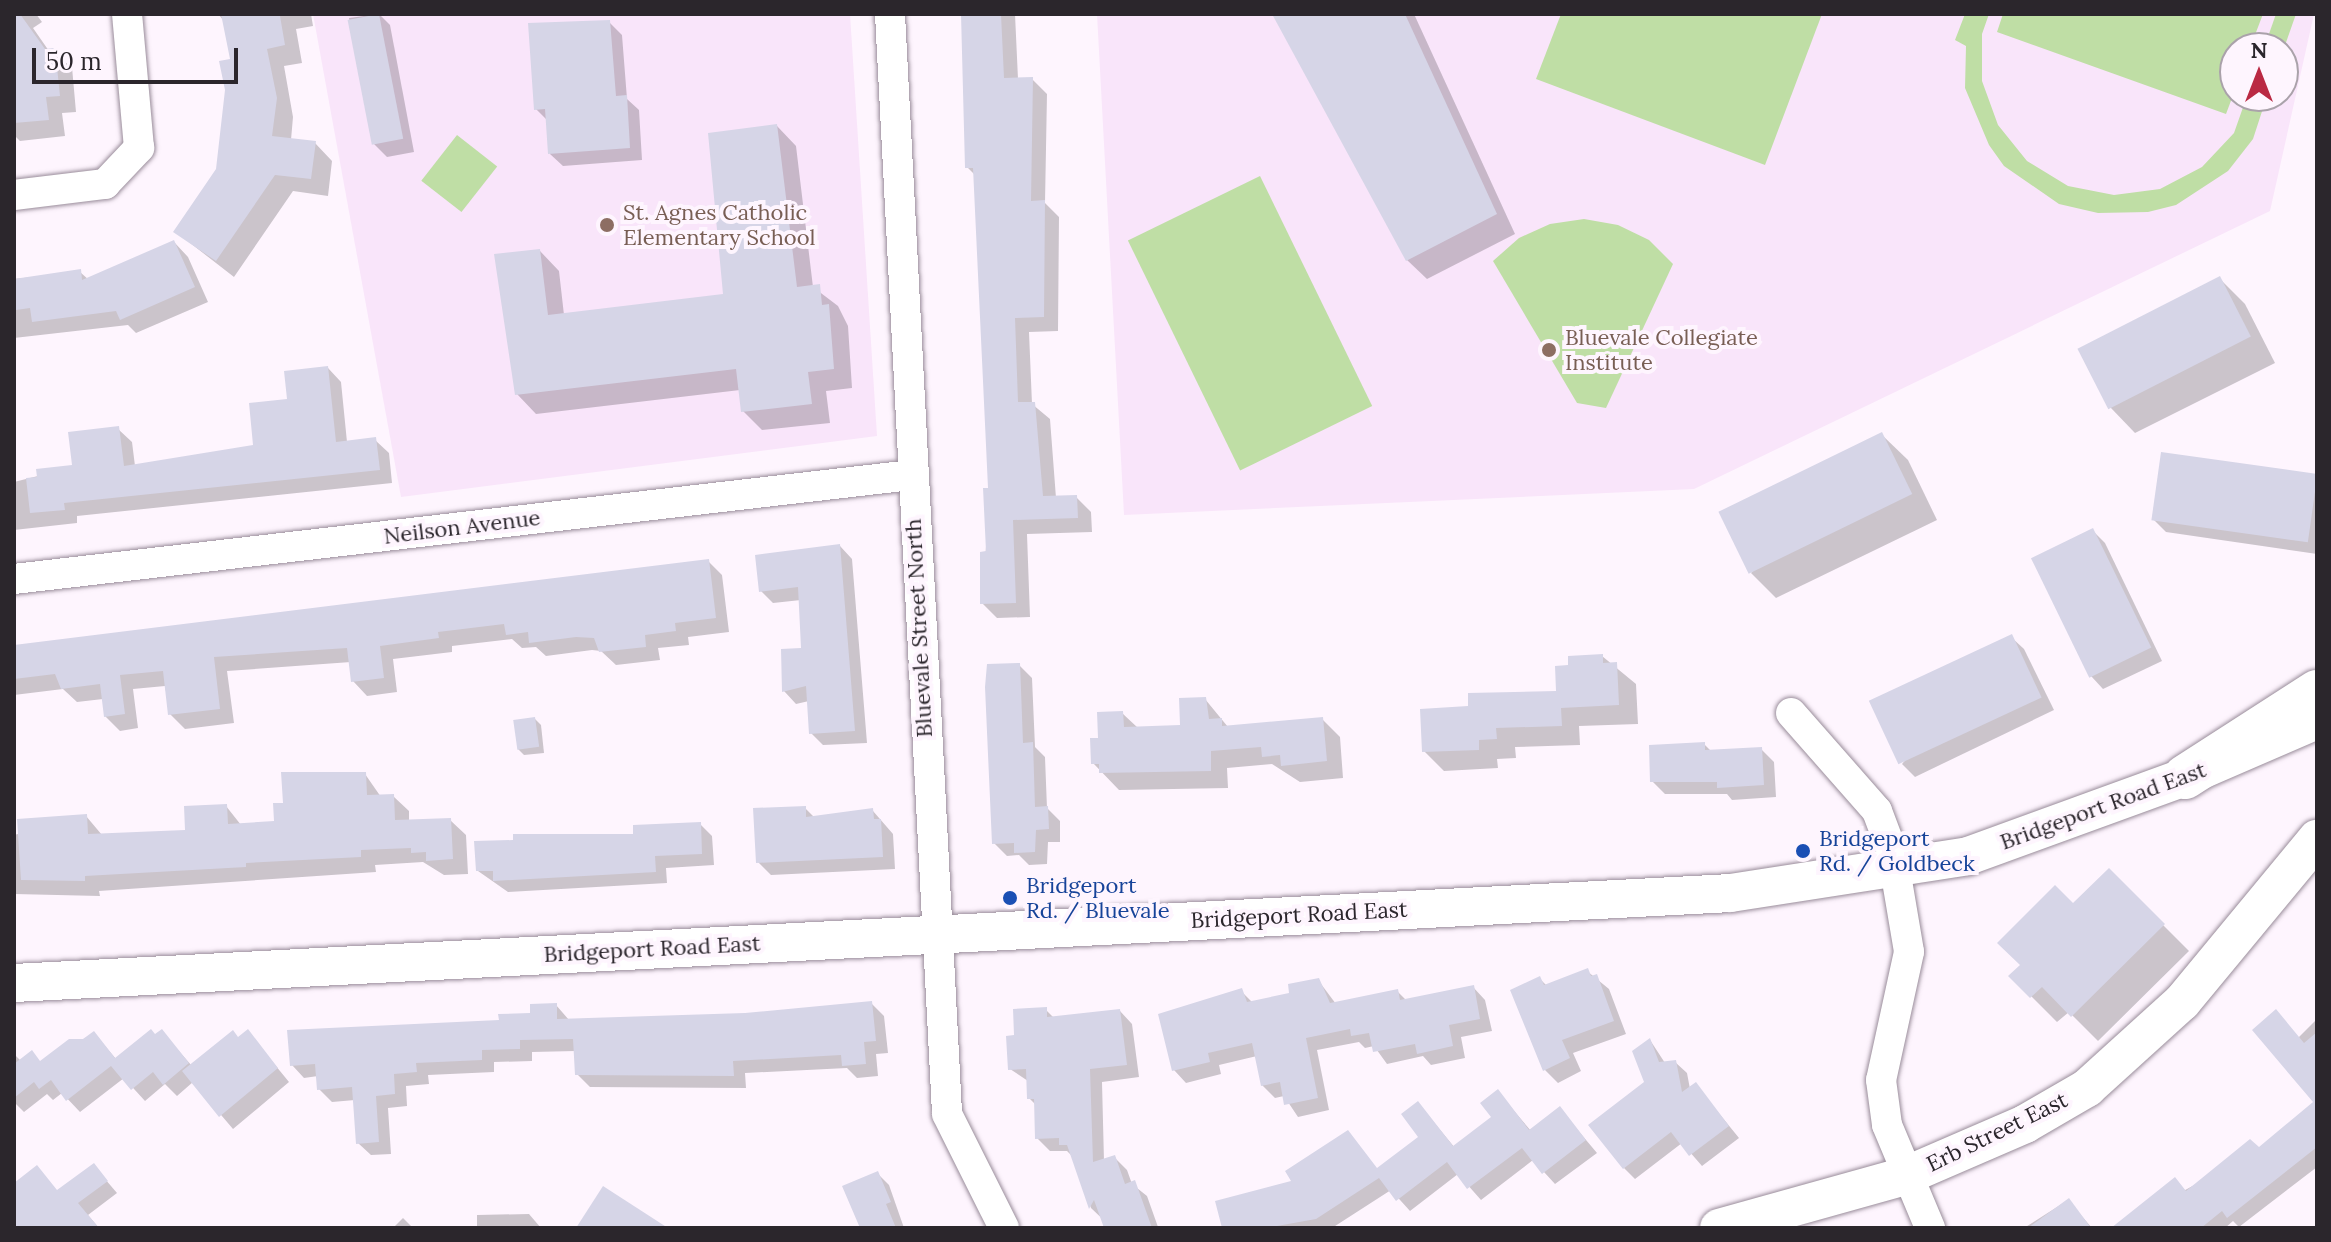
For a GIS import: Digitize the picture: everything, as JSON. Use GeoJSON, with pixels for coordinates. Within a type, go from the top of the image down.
{"type":"FeatureCollection","features":[{"type":"Feature","properties":{"kind":"highway"},"geometry":{"type":"LineString","coordinates":[[2185,777],[2317,692]]}},
{"type":"Feature","properties":{"kind":"main road","name":"Bridgeport Road East"},"geometry":{"type":"LineString","coordinates":[[14,983],[1730,893],[1897,871],[1968,856],[2185,777],[2317,720]]}},
{"type":"Feature","properties":{"kind":"main road","name":"Erb Street East"},"geometry":{"type":"LineString","coordinates":[[1719,1228],[1905,1176],[2025,1124],[2087,1088],[2182,1002],[2317,839]]}},
{"type":"Feature","properties":{"kind":"street"},"geometry":{"type":"LineString","coordinates":[[14,195],[105,184],[139,148],[127,14]]}},
{"type":"Feature","properties":{"kind":"street","name":"Bluevale Street North"},"geometry":{"type":"LineString","coordinates":[[890,14],[911,475],[947,1114],[1004,1228]]}},
{"type":"Feature","properties":{"kind":"street","name":"Neilson Avenue"},"geometry":{"type":"LineString","coordinates":[[14,579],[911,475]]}},
{"type":"Feature","properties":{"kind":"street"},"geometry":{"type":"LineString","coordinates":[[1791,713],[1877,811],[1897,871],[1909,952],[1881,1080],[1887,1125],[1905,1176],[1930,1228]]}},
{"type":"Feature","properties":{"kind":"shaded area","name":"St. Agnes Catholic Elementary School"},"geometry":{"type":"Polygon","coordinates":[[[313,14],[850,14],[877,436],[401,497],[313,14]]]}},
{"type":"Feature","properties":{"kind":"shaded area","name":"Bluevale Collegiate Institute"},"geometry":{"type":"Polygon","coordinates":[[[1097,14],[2314,14],[2299,81],[2299,32],[2219,32],[2219,112],[2292,112],[2270,211],[1694,489],[1124,515],[1097,14]]]}},
{"type":"Feature","properties":{"kind":"green space"},"geometry":{"type":"Polygon","coordinates":[[[1561,14],[1822,14],[1765,165],[1536,79],[1561,14]]]}},
{"type":"Feature","properties":{"kind":"green space"},"geometry":{"type":"Polygon","coordinates":[[[1965,14],[1989,14],[1982,34],[1982,81],[1998,125],[2027,161],[2068,186],[2114,195],[2160,189],[2202,167],[2234,133],[2241,112],[2262,112],[2253,139],[2228,171],[2176,205],[2148,212],[2098,213],[2059,204],[2004,166],[1989,145],[1965,88],[1966,46],[1955,40],[1965,14]]]}},
{"type":"Feature","properties":{"kind":"green space"},"geometry":{"type":"Polygon","coordinates":[[[2003,14],[2263,14],[2256,32],[2219,32],[2219,111],[1997,32],[2003,14]]]}},
{"type":"Feature","properties":{"kind":"green space"},"geometry":{"type":"Polygon","coordinates":[[[2276,14],[2296,14],[2290,32],[2270,32],[2276,14]]]}},
{"type":"Feature","properties":{"kind":"green space"},"geometry":{"type":"Polygon","coordinates":[[[457,135],[497,166],[461,212],[421,181],[457,135]]]}},
{"type":"Feature","properties":{"kind":"green space"},"geometry":{"type":"Polygon","coordinates":[[[1260,176],[1372,406],[1240,471],[1128,240],[1260,176]]]}},
{"type":"Feature","properties":{"kind":"green space"},"geometry":{"type":"Polygon","coordinates":[[[1584,219],[1618,225],[1649,240],[1673,264],[1606,408],[1577,403],[1493,261],[1519,238],[1550,224],[1584,219]]]}},
{"type":"Feature","properties":{"kind":"building"},"geometry":{"type":"Polygon","coordinates":[[[14,14],[20,14],[45,49],[55,48],[60,96],[46,97],[49,120],[14,123],[14,14]]]}},
{"type":"Feature","properties":{"kind":"building"},"geometry":{"type":"Polygon","coordinates":[[[221,14],[280,16],[285,45],[267,49],[277,98],[272,136],[316,141],[311,179],[275,175],[216,261],[173,232],[216,169],[225,90],[219,61],[230,59],[221,14]]]}},
{"type":"Feature","properties":{"kind":"building"},"geometry":{"type":"Polygon","coordinates":[[[379,14],[403,139],[372,145],[348,20],[379,14]]]}},
{"type":"Feature","properties":{"kind":"building"},"geometry":{"type":"Polygon","coordinates":[[[961,14],[1001,14],[1004,78],[1033,77],[1031,201],[1045,200],[1044,317],[1015,318],[1018,402],[1035,402],[1043,496],[1077,495],[1078,518],[1013,520],[1016,603],[980,604],[980,552],[986,551],[983,488],[988,488],[973,168],[965,168],[961,14]]]}},
{"type":"Feature","properties":{"kind":"building"},"geometry":{"type":"Polygon","coordinates":[[[1272,14],[1405,14],[1497,214],[1406,261],[1272,14]]]}},
{"type":"Feature","properties":{"kind":"building"},"geometry":{"type":"Polygon","coordinates":[[[610,20],[616,96],[627,95],[630,148],[548,154],[545,109],[534,110],[528,23],[610,20]]]}},
{"type":"Feature","properties":{"kind":"building"},"geometry":{"type":"Polygon","coordinates":[[[777,124],[797,287],[820,284],[822,305],[829,304],[834,369],[808,372],[812,404],[741,412],[736,369],[515,395],[494,254],[540,249],[548,315],[723,294],[708,133],[777,124]]]}},
{"type":"Feature","properties":{"kind":"building"},"geometry":{"type":"Polygon","coordinates":[[[174,240],[195,287],[120,320],[116,311],[32,322],[30,308],[16,310],[14,279],[81,269],[82,280],[174,240]]]}},
{"type":"Feature","properties":{"kind":"building"},"geometry":{"type":"Polygon","coordinates":[[[2220,276],[2251,337],[2108,409],[2077,349],[2220,276]]]}},
{"type":"Feature","properties":{"kind":"building"},"geometry":{"type":"Polygon","coordinates":[[[328,366],[336,442],[376,437],[380,470],[64,503],[65,510],[30,513],[26,478],[37,477],[36,469],[72,465],[68,432],[119,426],[124,466],[253,445],[249,403],[287,399],[284,371],[328,366]]]}},
{"type":"Feature","properties":{"kind":"building"},"geometry":{"type":"Polygon","coordinates":[[[1882,432],[1912,494],[1749,574],[1718,512],[1882,432]]]}},
{"type":"Feature","properties":{"kind":"building"},"geometry":{"type":"Polygon","coordinates":[[[2161,452],[2317,474],[2308,542],[2151,520],[2161,452]]]}},
{"type":"Feature","properties":{"kind":"building"},"geometry":{"type":"Polygon","coordinates":[[[2093,528],[2151,648],[2089,678],[2031,558],[2093,528]]]}},
{"type":"Feature","properties":{"kind":"building"},"geometry":{"type":"Polygon","coordinates":[[[840,544],[855,731],[809,734],[806,686],[782,692],[781,649],[801,648],[798,587],[759,592],[755,555],[840,544]]]}},
{"type":"Feature","properties":{"kind":"building"},"geometry":{"type":"Polygon","coordinates":[[[709,559],[716,618],[675,623],[676,631],[645,635],[646,647],[599,652],[594,638],[576,637],[529,643],[528,632],[506,635],[504,624],[438,632],[439,638],[380,646],[384,678],[351,682],[347,648],[214,657],[220,709],[168,715],[163,671],[120,675],[125,714],[104,717],[100,684],[61,689],[55,674],[14,679],[14,645],[709,559]]]}},
{"type":"Feature","properties":{"kind":"building"},"geometry":{"type":"Polygon","coordinates":[[[2012,634],[2042,697],[1898,764],[1869,701],[2012,634]]]}},
{"type":"Feature","properties":{"kind":"building"},"geometry":{"type":"Polygon","coordinates":[[[1603,654],[1603,663],[1617,662],[1619,705],[1561,708],[1562,726],[1496,728],[1497,739],[1479,740],[1479,750],[1422,752],[1420,709],[1468,706],[1468,693],[1556,691],[1555,666],[1568,665],[1568,656],[1603,654]]]}},
{"type":"Feature","properties":{"kind":"building"},"geometry":{"type":"Polygon","coordinates":[[[1020,663],[1023,743],[1033,742],[1035,807],[1048,806],[1049,829],[1036,830],[1035,852],[1014,853],[1014,843],[992,844],[985,687],[987,664],[1020,663]]]}},
{"type":"Feature","properties":{"kind":"building"},"geometry":{"type":"Polygon","coordinates":[[[1206,697],[1209,719],[1222,718],[1222,726],[1323,717],[1327,761],[1281,766],[1280,755],[1262,757],[1261,747],[1211,751],[1211,771],[1099,773],[1099,764],[1091,764],[1090,738],[1098,738],[1097,712],[1123,711],[1124,727],[1180,725],[1179,698],[1206,697]]]}},
{"type":"Feature","properties":{"kind":"building"},"geometry":{"type":"Polygon","coordinates":[[[535,717],[539,747],[517,750],[513,720],[535,717]]]}},
{"type":"Feature","properties":{"kind":"building"},"geometry":{"type":"Polygon","coordinates":[[[1705,742],[1705,750],[1762,747],[1764,785],[1717,788],[1717,782],[1650,782],[1649,745],[1705,742]]]}},
{"type":"Feature","properties":{"kind":"building"},"geometry":{"type":"Polygon","coordinates":[[[281,772],[366,772],[367,795],[394,794],[395,820],[451,818],[453,859],[426,861],[426,852],[411,853],[411,848],[361,850],[361,857],[85,876],[85,881],[21,880],[17,819],[87,814],[88,834],[185,830],[184,806],[227,804],[228,824],[274,821],[273,803],[283,803],[281,772]]]}},
{"type":"Feature","properties":{"kind":"building"},"geometry":{"type":"Polygon","coordinates":[[[806,806],[806,817],[873,808],[874,819],[881,819],[883,857],[756,863],[753,808],[806,806]]]}},
{"type":"Feature","properties":{"kind":"building"},"geometry":{"type":"Polygon","coordinates":[[[701,822],[702,854],[655,856],[656,872],[493,881],[493,871],[476,871],[474,841],[513,840],[513,834],[633,834],[633,825],[701,822]]]}},
{"type":"Feature","properties":{"kind":"building"},"geometry":{"type":"Polygon","coordinates":[[[2109,868],[2165,924],[2071,1017],[2042,987],[2030,998],[2008,976],[2020,965],[1997,943],[2055,885],[2073,903],[2109,868]]]}},
{"type":"Feature","properties":{"kind":"building"},"geometry":{"type":"Polygon","coordinates":[[[1588,968],[1591,976],[1597,974],[1614,1021],[1562,1040],[1570,1058],[1543,1071],[1510,990],[1540,976],[1544,985],[1588,968]]]}},
{"type":"Feature","properties":{"kind":"building"},"geometry":{"type":"Polygon","coordinates":[[[1319,978],[1330,1003],[1398,989],[1400,1000],[1474,985],[1480,1019],[1449,1025],[1453,1046],[1417,1054],[1415,1044],[1373,1052],[1369,1033],[1351,1036],[1350,1029],[1306,1038],[1318,1098],[1284,1105],[1280,1082],[1261,1086],[1252,1043],[1208,1053],[1210,1062],[1172,1071],[1158,1014],[1242,988],[1247,1002],[1289,993],[1288,984],[1319,978]]]}},
{"type":"Feature","properties":{"kind":"building"},"geometry":{"type":"Polygon","coordinates":[[[872,1001],[876,1041],[864,1042],[866,1064],[842,1066],[841,1055],[733,1061],[734,1076],[575,1075],[573,1039],[520,1040],[520,1049],[482,1050],[482,1060],[416,1063],[417,1072],[394,1074],[395,1094],[376,1096],[379,1142],[356,1144],[352,1087],[317,1090],[315,1064],[290,1066],[287,1030],[499,1020],[498,1014],[530,1013],[530,1004],[557,1003],[557,1019],[745,1013],[872,1001]]]}},
{"type":"Feature","properties":{"kind":"building"},"geometry":{"type":"Polygon","coordinates":[[[1047,1007],[1047,1017],[1120,1009],[1127,1065],[1090,1069],[1093,1162],[1115,1155],[1125,1184],[1135,1180],[1152,1228],[1104,1228],[1094,1200],[1089,1209],[1067,1145],[1059,1145],[1059,1138],[1035,1139],[1034,1099],[1027,1099],[1026,1069],[1008,1070],[1006,1036],[1014,1035],[1013,1009],[1047,1007]]]}},
{"type":"Feature","properties":{"kind":"building"},"geometry":{"type":"Polygon","coordinates":[[[2276,1009],[2304,1043],[2317,1032],[2317,1147],[2227,1218],[2222,1211],[2201,1228],[2111,1228],[2175,1177],[2186,1191],[2250,1139],[2259,1147],[2313,1102],[2252,1030],[2276,1009]]]}},
{"type":"Feature","properties":{"kind":"building"},"geometry":{"type":"Polygon","coordinates":[[[151,1029],[155,1034],[162,1029],[189,1063],[163,1085],[153,1072],[131,1090],[111,1066],[66,1101],[51,1080],[39,1089],[34,1082],[14,1098],[14,1064],[32,1050],[40,1061],[69,1039],[83,1039],[94,1031],[115,1058],[151,1029]]]}},
{"type":"Feature","properties":{"kind":"building"},"geometry":{"type":"Polygon","coordinates":[[[248,1029],[278,1068],[219,1117],[182,1071],[233,1030],[238,1037],[248,1029]]]}},
{"type":"Feature","properties":{"kind":"building"},"geometry":{"type":"Polygon","coordinates":[[[1650,1038],[1659,1062],[1676,1060],[1682,1092],[1696,1082],[1729,1126],[1689,1156],[1671,1132],[1623,1169],[1588,1125],[1644,1082],[1632,1051],[1650,1038]]]}},
{"type":"Feature","properties":{"kind":"building"},"geometry":{"type":"Polygon","coordinates":[[[1498,1089],[1529,1130],[1560,1106],[1586,1140],[1542,1174],[1522,1148],[1467,1189],[1447,1162],[1396,1201],[1379,1178],[1316,1219],[1266,1228],[1222,1228],[1215,1201],[1291,1181],[1285,1171],[1348,1130],[1377,1168],[1418,1137],[1401,1114],[1418,1101],[1453,1146],[1491,1117],[1480,1103],[1498,1089]]]}},
{"type":"Feature","properties":{"kind":"building"},"geometry":{"type":"Polygon","coordinates":[[[94,1163],[108,1181],[78,1203],[99,1228],[14,1228],[14,1183],[37,1165],[57,1190],[94,1163]]]}},
{"type":"Feature","properties":{"kind":"building"},"geometry":{"type":"Polygon","coordinates":[[[878,1171],[891,1202],[886,1204],[896,1228],[860,1228],[842,1186],[878,1171]]]}},
{"type":"Feature","properties":{"kind":"building"},"geometry":{"type":"Polygon","coordinates":[[[603,1186],[668,1228],[576,1228],[603,1186]]]}},
{"type":"Feature","properties":{"kind":"building"},"geometry":{"type":"Polygon","coordinates":[[[2069,1198],[2091,1228],[2028,1228],[2069,1198]]]}},
{"type":"Feature","properties":{"kind":"place","name":"St. Agnes Catholic Elementary School"},"geometry":{"type":"Point","coordinates":[607,225]}},
{"type":"Feature","properties":{"kind":"place","name":"Bluevale Collegiate Institute"},"geometry":{"type":"Point","coordinates":[1549,350]}},
{"type":"Feature","properties":{"kind":"place","name":"Bridgeport Rd. / Goldbeck"},"geometry":{"type":"Point","coordinates":[1803,851]}},
{"type":"Feature","properties":{"kind":"place","name":"Bridgeport Rd. / Bluevale"},"geometry":{"type":"Point","coordinates":[1010,898]}}]}
